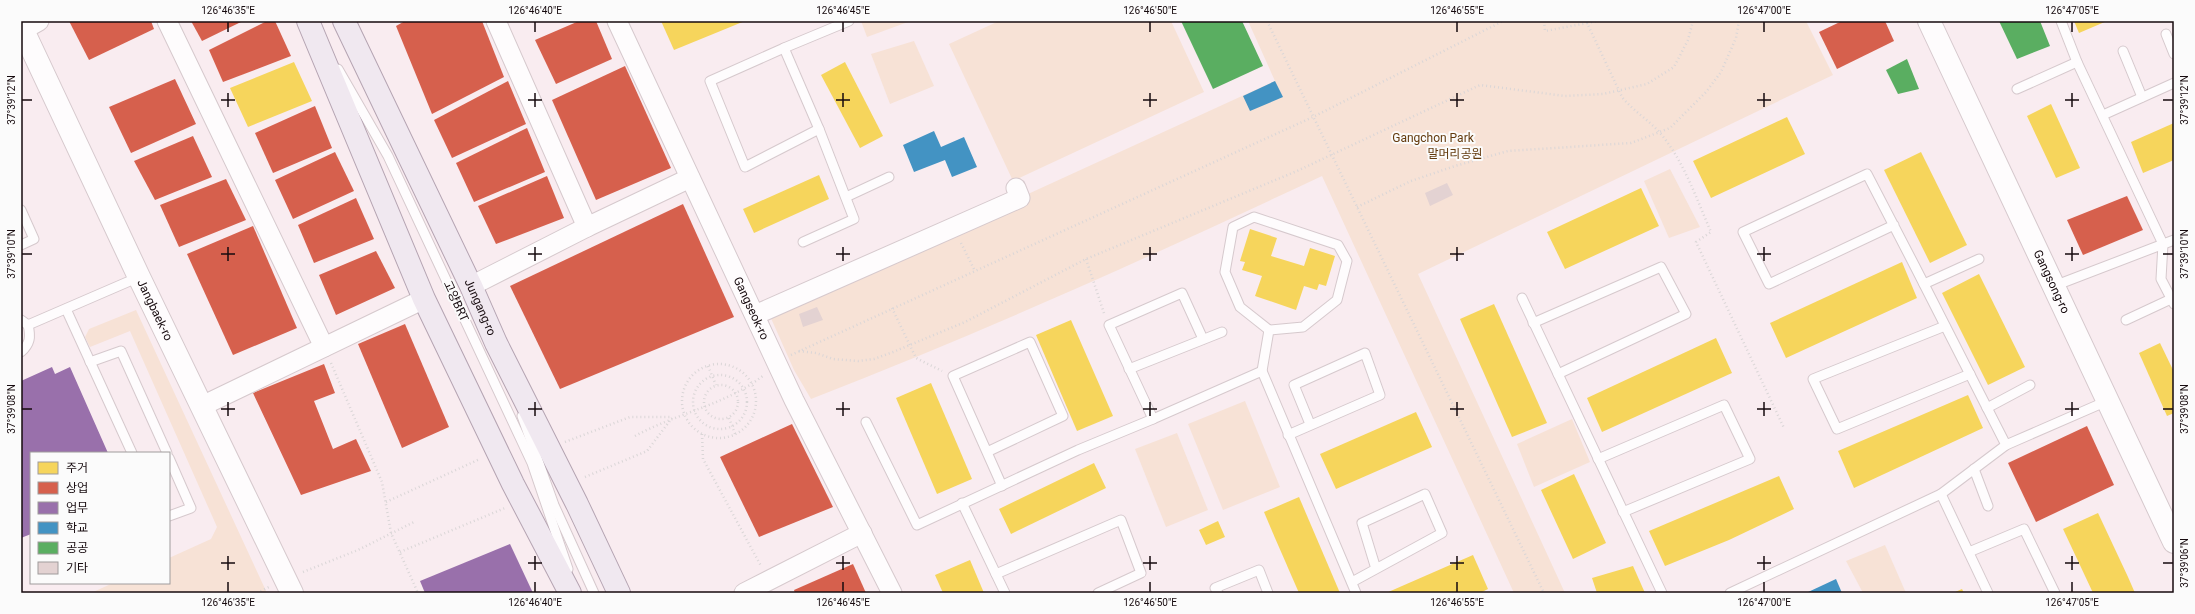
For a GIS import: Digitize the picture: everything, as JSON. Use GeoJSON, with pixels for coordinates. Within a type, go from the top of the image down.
{"type":"FeatureCollection","features":[{"type":"Feature","properties":{"kind":"main road"},"geometry":{"type":"LineString","coordinates":[[308,21],[424,299],[513,484],[570,593]]}},
{"type":"Feature","properties":{"kind":"main road","name":"Jungang-ro"},"geometry":{"type":"LineString","coordinates":[[344,21],[471,286],[496,343],[574,497],[619,593]]}},
{"type":"Feature","properties":{"kind":"street"},"geometry":{"type":"LineString","coordinates":[[167,21],[324,347]]}},
{"type":"Feature","properties":{"kind":"street"},"geometry":{"type":"LineString","coordinates":[[496,21],[586,227]]}},
{"type":"Feature","properties":{"kind":"street","name":"Gangseok-ro"},"geometry":{"type":"LineString","coordinates":[[617,21],[794,400],[892,593]]}},
{"type":"Feature","properties":{"kind":"street","name":"Gangsong-ro"},"geometry":{"type":"LineString","coordinates":[[1929,21],[2052,286],[2174,542]]}},
{"type":"Feature","properties":{"kind":"street","name":"Jangbaek-ro"},"geometry":{"type":"LineString","coordinates":[[28,25],[26,52],[139,277],[292,593]]}},
{"type":"Feature","properties":{"kind":"street"},"geometry":{"type":"LineString","coordinates":[[471,286],[586,227],[690,178]]}},
{"type":"Feature","properties":{"kind":"street"},"geometry":{"type":"LineString","coordinates":[[755,315],[1020,198],[1016,188]]}},
{"type":"Feature","properties":{"kind":"street"},"geometry":{"type":"LineString","coordinates":[[202,406],[424,299]]}},
{"type":"Feature","properties":{"kind":"street"},"geometry":{"type":"LineString","coordinates":[[744,593],[772,587],[862,533]]}},
{"type":"Feature","properties":{"kind":"lane","name":"고양BRT"},"geometry":{"type":"LineString","coordinates":[[311,21],[388,156],[517,429],[532,463],[576,593]]}},
{"type":"Feature","properties":{"kind":"lane"},"geometry":{"type":"LineString","coordinates":[[820,129],[745,167],[710,80],[849,21]]}},
{"type":"Feature","properties":{"kind":"lane"},"geometry":{"type":"LineString","coordinates":[[2061,21],[2077,62],[2163,244],[2161,279],[2173,302],[2126,320]]}},
{"type":"Feature","properties":{"kind":"lane"},"geometry":{"type":"LineString","coordinates":[[2166,34],[2174,54]]}},
{"type":"Feature","properties":{"kind":"lane"},"geometry":{"type":"LineString","coordinates":[[784,48],[820,129],[854,218],[803,242]]}},
{"type":"Feature","properties":{"kind":"lane"},"geometry":{"type":"LineString","coordinates":[[2123,51],[2142,98]]}},
{"type":"Feature","properties":{"kind":"lane"},"geometry":{"type":"LineString","coordinates":[[2017,89],[2077,62]]}},
{"type":"Feature","properties":{"kind":"lane"},"geometry":{"type":"LineString","coordinates":[[2103,115],[2174,83]]}},
{"type":"Feature","properties":{"kind":"lane"},"geometry":{"type":"LineString","coordinates":[[1894,225],[1769,284],[1743,232],[1868,174],[1894,225],[1924,284],[1945,326],[2006,445]]}},
{"type":"Feature","properties":{"kind":"lane"},"geometry":{"type":"LineString","coordinates":[[846,197],[889,176]]}},
{"type":"Feature","properties":{"kind":"lane"},"geometry":{"type":"LineString","coordinates":[[21,210],[34,239],[21,245]]}},
{"type":"Feature","properties":{"kind":"lane"},"geometry":{"type":"LineString","coordinates":[[1254,217],[1338,245],[1347,260],[1337,300],[1303,327],[1269,330],[1240,307],[1225,272],[1233,227],[1254,217]]}},
{"type":"Feature","properties":{"kind":"lane"},"geometry":{"type":"LineString","coordinates":[[2052,286],[2174,240]]}},
{"type":"Feature","properties":{"kind":"lane"},"geometry":{"type":"LineString","coordinates":[[1924,284],[1979,259]]}},
{"type":"Feature","properties":{"kind":"lane"},"geometry":{"type":"LineString","coordinates":[[1533,323],[1661,267],[1686,314],[1558,374]]}},
{"type":"Feature","properties":{"kind":"lane"},"geometry":{"type":"LineString","coordinates":[[21,352],[29,341],[24,323],[66,309],[139,277]]}},
{"type":"Feature","properties":{"kind":"lane"},"geometry":{"type":"LineString","coordinates":[[1153,419],[1109,325],[1182,293],[1203,339]]}},
{"type":"Feature","properties":{"kind":"lane"},"geometry":{"type":"LineString","coordinates":[[1522,298],[1662,593]]}},
{"type":"Feature","properties":{"kind":"lane"},"geometry":{"type":"LineString","coordinates":[[66,309],[132,452]]}},
{"type":"Feature","properties":{"kind":"lane"},"geometry":{"type":"LineString","coordinates":[[1945,326],[1814,379],[1837,429],[1970,374]]}},
{"type":"Feature","properties":{"kind":"lane"},"geometry":{"type":"LineString","coordinates":[[1269,330],[1262,371],[1356,593]]}},
{"type":"Feature","properties":{"kind":"lane"},"geometry":{"type":"LineString","coordinates":[[1129,368],[1222,332]]}},
{"type":"Feature","properties":{"kind":"lane"},"geometry":{"type":"LineString","coordinates":[[987,452],[1063,416],[1030,342],[953,376],[1002,486]]}},
{"type":"Feature","properties":{"kind":"lane"},"geometry":{"type":"LineString","coordinates":[[496,343],[554,505],[594,593]]}},
{"type":"Feature","properties":{"kind":"lane"},"geometry":{"type":"LineString","coordinates":[[90,362],[121,351],[167,452]]}},
{"type":"Feature","properties":{"kind":"lane"},"geometry":{"type":"LineString","coordinates":[[1288,435],[1310,424],[1380,395],[1365,353],[1294,386],[1310,424]]}},
{"type":"Feature","properties":{"kind":"lane"},"geometry":{"type":"LineString","coordinates":[[866,422],[917,525],[1078,450],[1262,371]]}},
{"type":"Feature","properties":{"kind":"lane"},"geometry":{"type":"LineString","coordinates":[[1987,408],[2030,385]]}},
{"type":"Feature","properties":{"kind":"lane"},"geometry":{"type":"LineString","coordinates":[[1730,593],[1941,494],[2006,445],[2107,401]]}},
{"type":"Feature","properties":{"kind":"lane"},"geometry":{"type":"LineString","coordinates":[[1598,459],[1724,405],[1750,459],[1623,512]]}},
{"type":"Feature","properties":{"kind":"lane"},"geometry":{"type":"LineString","coordinates":[[170,460],[191,508],[170,516]]}},
{"type":"Feature","properties":{"kind":"lane"},"geometry":{"type":"LineString","coordinates":[[1974,469],[1988,506]]}},
{"type":"Feature","properties":{"kind":"lane"},"geometry":{"type":"LineString","coordinates":[[1352,582],[1376,569],[1442,533],[1425,494],[1362,523],[1376,569]]}},
{"type":"Feature","properties":{"kind":"lane"},"geometry":{"type":"LineString","coordinates":[[1941,494],[1988,593]]}},
{"type":"Feature","properties":{"kind":"lane"},"geometry":{"type":"LineString","coordinates":[[962,503],[1005,593]]}},
{"type":"Feature","properties":{"kind":"lane"},"geometry":{"type":"LineString","coordinates":[[996,574],[1122,520],[1141,573],[1098,593]]}},
{"type":"Feature","properties":{"kind":"lane"},"geometry":{"type":"LineString","coordinates":[[1969,552],[2024,529],[2055,593]]}},
{"type":"Feature","properties":{"kind":"lane"},"geometry":{"type":"LineString","coordinates":[[1218,593],[1216,588],[1259,570],[1268,593]]}},
{"type":"Feature","properties":{"kind":"path"},"geometry":{"type":"LineString","coordinates":[[1267,21],[1544,593]]}},
{"type":"Feature","properties":{"kind":"path"},"geometry":{"type":"LineString","coordinates":[[787,356],[1313,117],[1502,21]]}},
{"type":"Feature","properties":{"kind":"path"},"geometry":{"type":"LineString","coordinates":[[1544,21],[1545,31],[1599,21]]}},
{"type":"Feature","properties":{"kind":"path"},"geometry":{"type":"LineString","coordinates":[[799,351],[816,353],[833,359],[858,361],[874,359],[910,345],[966,322],[1086,259],[1194,216],[1331,155],[1480,85],[1565,96],[1603,94],[1647,84],[1674,67],[1688,40],[1693,21]]}},
{"type":"Feature","properties":{"kind":"path"},"geometry":{"type":"LineString","coordinates":[[1357,207],[1411,181],[1455,166],[1508,151],[1631,143],[1670,128],[1706,92],[1722,72],[1736,38],[1739,21]]}},
{"type":"Feature","properties":{"kind":"path"},"geometry":{"type":"LineString","coordinates":[[1587,23],[1619,90],[1630,107],[1660,132],[1673,152],[1712,232],[1696,242],[1784,428]]}},
{"type":"Feature","properties":{"kind":"path"},"geometry":{"type":"LineString","coordinates":[[953,227],[975,271]]}},
{"type":"Feature","properties":{"kind":"path"},"geometry":{"type":"LineString","coordinates":[[1086,259],[1109,325]]}},
{"type":"Feature","properties":{"kind":"path"},"geometry":{"type":"LineString","coordinates":[[892,308],[916,358],[953,376]]}},
{"type":"Feature","properties":{"kind":"path"},"geometry":{"type":"LineString","coordinates":[[324,347],[382,482],[391,533],[418,593]]}},
{"type":"Feature","properties":{"kind":"path"},"geometry":{"type":"LineString","coordinates":[[721,364],[734,367],[744,374],[752,384],[756,396],[754,412],[745,428],[735,434],[724,438],[713,438],[702,434],[692,427],[684,414],[682,405],[683,392],[688,380],[697,371],[708,366],[721,364]]}},
{"type":"Feature","properties":{"kind":"path"},"geometry":{"type":"LineString","coordinates":[[708,366],[716,386]]}},
{"type":"Feature","properties":{"kind":"path"},"geometry":{"type":"LineString","coordinates":[[635,436],[672,418],[704,408],[736,393],[752,384],[768,372]]}},
{"type":"Feature","properties":{"kind":"path"},"geometry":{"type":"LineString","coordinates":[[721,375],[730,377],[744,388],[747,406],[744,414],[732,426],[719,428],[707,425],[700,420],[693,404],[694,395],[704,380],[712,376],[721,375]]}},
{"type":"Feature","properties":{"kind":"path"},"geometry":{"type":"LineString","coordinates":[[716,386],[727,386],[736,393],[738,404],[737,410],[728,418],[717,419],[712,417],[704,408],[704,397],[711,388],[716,386]]}},
{"type":"Feature","properties":{"kind":"path"},"geometry":{"type":"LineString","coordinates":[[563,442],[630,417],[672,418]]}},
{"type":"Feature","properties":{"kind":"path"},"geometry":{"type":"LineString","coordinates":[[583,478],[647,451],[672,418]]}},
{"type":"Feature","properties":{"kind":"path"},"geometry":{"type":"LineString","coordinates":[[728,418],[735,434]]}},
{"type":"Feature","properties":{"kind":"path"},"geometry":{"type":"LineString","coordinates":[[702,434],[703,459],[772,587]]}},
{"type":"Feature","properties":{"kind":"path"},"geometry":{"type":"LineString","coordinates":[[386,502],[482,458]]}},
{"type":"Feature","properties":{"kind":"path"},"geometry":{"type":"LineString","coordinates":[[400,552],[510,506]]}},
{"type":"Feature","properties":{"kind":"path"},"geometry":{"type":"LineString","coordinates":[[303,572],[358,550],[414,522]]}},
{"type":"Feature","properties":{"kind":"path"},"geometry":{"type":"LineString","coordinates":[[257,593],[271,587]]}},
{"type":"Feature","properties":{"kind":"green space"},"geometry":{"type":"Polygon","coordinates":[[[861,21],[908,21],[908,22],[867,37],[861,21]]]}},
{"type":"Feature","properties":{"kind":"green space"},"geometry":{"type":"Polygon","coordinates":[[[999,21],[1171,21],[1204,92],[1013,181],[949,44],[999,21]]]}},
{"type":"Feature","properties":{"kind":"green space","name":"Gangchon Park"},"geometry":{"type":"Polygon","coordinates":[[[1248,21],[1806,21],[1833,75],[1418,274],[1565,593],[1514,593],[1322,176],[1196,235],[1004,320],[811,399],[794,370],[770,316],[1030,198],[1028,194],[1275,81],[1248,21]]]}},
{"type":"Feature","properties":{"kind":"green space"},"geometry":{"type":"Polygon","coordinates":[[[914,41],[934,86],[890,104],[871,54],[914,41]]]}},
{"type":"Feature","properties":{"kind":"green space"},"geometry":{"type":"Polygon","coordinates":[[[1670,169],[1700,227],[1669,238],[1644,181],[1670,169]]]}},
{"type":"Feature","properties":{"kind":"green space"},"geometry":{"type":"Polygon","coordinates":[[[136,310],[267,593],[91,593],[111,584],[170,584],[170,558],[211,539],[217,527],[130,331],[90,347],[85,337],[89,329],[136,310]]]}},
{"type":"Feature","properties":{"kind":"green space"},"geometry":{"type":"Polygon","coordinates":[[[1245,401],[1280,487],[1223,510],[1188,424],[1245,401]]]}},
{"type":"Feature","properties":{"kind":"green space"},"geometry":{"type":"Polygon","coordinates":[[[1572,419],[1590,462],[1534,487],[1517,444],[1572,419]]]}},
{"type":"Feature","properties":{"kind":"green space"},"geometry":{"type":"Polygon","coordinates":[[[1177,433],[1208,510],[1166,527],[1135,449],[1177,433]]]}},
{"type":"Feature","properties":{"kind":"green space"},"geometry":{"type":"Polygon","coordinates":[[[1885,545],[1906,593],[1863,593],[1846,561],[1885,545]]]}},
{"type":"Feature","properties":{"kind":"building: 주거"},"geometry":{"type":"Polygon","coordinates":[[[661,21],[745,21],[674,50],[661,21]]]}},
{"type":"Feature","properties":{"kind":"building: 주거"},"geometry":{"type":"Polygon","coordinates":[[[2074,21],[2107,21],[2079,33],[2074,21]]]}},
{"type":"Feature","properties":{"kind":"building: 주거"},"geometry":{"type":"Polygon","coordinates":[[[294,62],[312,101],[248,127],[230,88],[294,62]]]}},
{"type":"Feature","properties":{"kind":"building: 주거"},"geometry":{"type":"Polygon","coordinates":[[[845,62],[883,136],[860,148],[821,75],[845,62]]]}},
{"type":"Feature","properties":{"kind":"building: 주거"},"geometry":{"type":"Polygon","coordinates":[[[2051,104],[2080,168],[2056,178],[2027,116],[2051,104]]]}},
{"type":"Feature","properties":{"kind":"building: 주거"},"geometry":{"type":"Polygon","coordinates":[[[1787,117],[1805,154],[1711,198],[1693,161],[1787,117]]]}},
{"type":"Feature","properties":{"kind":"building: 주거"},"geometry":{"type":"Polygon","coordinates":[[[2174,123],[2174,160],[2143,173],[2131,142],[2174,123]]]}},
{"type":"Feature","properties":{"kind":"building: 주거"},"geometry":{"type":"Polygon","coordinates":[[[1921,152],[1967,245],[1930,263],[1884,170],[1921,152]]]}},
{"type":"Feature","properties":{"kind":"building: 주거"},"geometry":{"type":"Polygon","coordinates":[[[819,175],[829,199],[754,233],[743,209],[819,175]]]}},
{"type":"Feature","properties":{"kind":"building: 주거"},"geometry":{"type":"Polygon","coordinates":[[[1641,188],[1659,226],[1565,269],[1547,232],[1641,188]]]}},
{"type":"Feature","properties":{"kind":"building: 주거"},"geometry":{"type":"Polygon","coordinates":[[[1250,229],[1277,238],[1271,256],[1304,266],[1310,248],[1335,256],[1326,286],[1319,284],[1317,290],[1304,286],[1296,310],[1255,296],[1262,276],[1242,270],[1245,262],[1240,261],[1250,229]]]}},
{"type":"Feature","properties":{"kind":"building: 주거"},"geometry":{"type":"Polygon","coordinates":[[[1902,262],[1917,298],[1786,358],[1770,323],[1902,262]]]}},
{"type":"Feature","properties":{"kind":"building: 주거"},"geometry":{"type":"Polygon","coordinates":[[[1979,274],[2025,367],[1988,385],[1942,293],[1979,274]]]}},
{"type":"Feature","properties":{"kind":"building: 주거"},"geometry":{"type":"Polygon","coordinates":[[[1494,304],[1547,423],[1512,437],[1460,319],[1494,304]]]}},
{"type":"Feature","properties":{"kind":"building: 주거"},"geometry":{"type":"Polygon","coordinates":[[[1071,320],[1113,416],[1077,431],[1036,335],[1071,320]]]}},
{"type":"Feature","properties":{"kind":"building: 주거"},"geometry":{"type":"Polygon","coordinates":[[[1716,338],[1732,373],[1602,432],[1587,398],[1716,338]]]}},
{"type":"Feature","properties":{"kind":"building: 주거"},"geometry":{"type":"Polygon","coordinates":[[[2160,343],[2174,372],[2174,413],[2167,416],[2139,353],[2160,343]]]}},
{"type":"Feature","properties":{"kind":"building: 주거"},"geometry":{"type":"Polygon","coordinates":[[[931,383],[972,479],[937,494],[896,398],[931,383]]]}},
{"type":"Feature","properties":{"kind":"building: 주거"},"geometry":{"type":"Polygon","coordinates":[[[1968,395],[1983,428],[1854,488],[1838,451],[1968,395]]]}},
{"type":"Feature","properties":{"kind":"building: 주거"},"geometry":{"type":"Polygon","coordinates":[[[1416,412],[1432,447],[1336,489],[1320,454],[1416,412]]]}},
{"type":"Feature","properties":{"kind":"building: 주거"},"geometry":{"type":"Polygon","coordinates":[[[1094,463],[1106,488],[1011,534],[999,509],[1094,463]]]}},
{"type":"Feature","properties":{"kind":"building: 주거"},"geometry":{"type":"Polygon","coordinates":[[[1574,474],[1606,543],[1573,559],[1541,490],[1574,474]]]}},
{"type":"Feature","properties":{"kind":"building: 주거"},"geometry":{"type":"Polygon","coordinates":[[[1779,476],[1794,509],[1729,540],[1665,566],[1649,531],[1779,476]]]}},
{"type":"Feature","properties":{"kind":"building: 주거"},"geometry":{"type":"Polygon","coordinates":[[[1299,497],[1340,593],[1299,593],[1275,538],[1264,512],[1299,497]]]}},
{"type":"Feature","properties":{"kind":"building: 주거"},"geometry":{"type":"Polygon","coordinates":[[[2098,513],[2135,593],[2093,593],[2063,529],[2098,513]]]}},
{"type":"Feature","properties":{"kind":"building: 주거"},"geometry":{"type":"Polygon","coordinates":[[[1218,521],[1225,537],[1206,545],[1199,530],[1218,521]]]}},
{"type":"Feature","properties":{"kind":"building: 주거"},"geometry":{"type":"Polygon","coordinates":[[[1473,555],[1488,589],[1480,593],[1386,593],[1473,555]]]}},
{"type":"Feature","properties":{"kind":"building: 주거"},"geometry":{"type":"Polygon","coordinates":[[[970,560],[984,593],[943,593],[935,575],[970,560]]]}},
{"type":"Feature","properties":{"kind":"building: 주거"},"geometry":{"type":"Polygon","coordinates":[[[1633,566],[1645,593],[1597,593],[1592,578],[1633,566]]]}},
{"type":"Feature","properties":{"kind":"building: 주거"},"geometry":{"type":"Polygon","coordinates":[[[1962,589],[1964,593],[1953,593],[1962,589]]]}},
{"type":"Feature","properties":{"kind":"building: 상업"},"geometry":{"type":"Polygon","coordinates":[[[69,21],[151,21],[154,29],[89,60],[69,21]]]}},
{"type":"Feature","properties":{"kind":"building: 상업"},"geometry":{"type":"Polygon","coordinates":[[[191,21],[243,21],[202,41],[191,21]]]}},
{"type":"Feature","properties":{"kind":"building: 상업"},"geometry":{"type":"Polygon","coordinates":[[[267,21],[275,21],[291,56],[223,82],[209,50],[267,21]]]}},
{"type":"Feature","properties":{"kind":"building: 상업"},"geometry":{"type":"Polygon","coordinates":[[[405,21],[482,21],[504,77],[432,114],[396,26],[405,21]]]}},
{"type":"Feature","properties":{"kind":"building: 상업"},"geometry":{"type":"Polygon","coordinates":[[[579,21],[596,21],[612,59],[556,84],[535,40],[579,21]]]}},
{"type":"Feature","properties":{"kind":"building: 상업"},"geometry":{"type":"Polygon","coordinates":[[[1842,21],[1885,21],[1894,41],[1837,69],[1819,32],[1842,21]]]}},
{"type":"Feature","properties":{"kind":"building: 상업"},"geometry":{"type":"Polygon","coordinates":[[[625,66],[671,168],[596,200],[552,100],[625,66]]]}},
{"type":"Feature","properties":{"kind":"building: 상업"},"geometry":{"type":"Polygon","coordinates":[[[175,79],[196,124],[131,153],[109,107],[175,79]]]}},
{"type":"Feature","properties":{"kind":"building: 상업"},"geometry":{"type":"Polygon","coordinates":[[[508,81],[526,124],[452,158],[434,120],[508,81]]]}},
{"type":"Feature","properties":{"kind":"building: 상업"},"geometry":{"type":"Polygon","coordinates":[[[315,106],[332,148],[273,173],[255,133],[315,106]]]}},
{"type":"Feature","properties":{"kind":"building: 상업"},"geometry":{"type":"Polygon","coordinates":[[[527,128],[545,172],[474,202],[456,163],[527,128]]]}},
{"type":"Feature","properties":{"kind":"building: 상업"},"geometry":{"type":"Polygon","coordinates":[[[193,136],[212,177],[155,200],[134,161],[193,136]]]}},
{"type":"Feature","properties":{"kind":"building: 상업"},"geometry":{"type":"Polygon","coordinates":[[[335,152],[354,191],[293,219],[275,180],[335,152]]]}},
{"type":"Feature","properties":{"kind":"building: 상업"},"geometry":{"type":"Polygon","coordinates":[[[547,176],[564,218],[496,244],[478,206],[547,176]]]}},
{"type":"Feature","properties":{"kind":"building: 상업"},"geometry":{"type":"Polygon","coordinates":[[[226,179],[246,220],[179,247],[160,205],[226,179]]]}},
{"type":"Feature","properties":{"kind":"building: 상업"},"geometry":{"type":"Polygon","coordinates":[[[2127,196],[2143,230],[2083,255],[2067,220],[2127,196]]]}},
{"type":"Feature","properties":{"kind":"building: 상업"},"geometry":{"type":"Polygon","coordinates":[[[356,198],[374,239],[314,263],[298,225],[356,198]]]}},
{"type":"Feature","properties":{"kind":"building: 상업"},"geometry":{"type":"Polygon","coordinates":[[[683,204],[734,317],[560,389],[510,286],[683,204]]]}},
{"type":"Feature","properties":{"kind":"building: 상업"},"geometry":{"type":"Polygon","coordinates":[[[253,226],[297,328],[233,355],[187,254],[253,226]]]}},
{"type":"Feature","properties":{"kind":"building: 상업"},"geometry":{"type":"Polygon","coordinates":[[[376,251],[395,288],[336,315],[319,275],[376,251]]]}},
{"type":"Feature","properties":{"kind":"building: 상업"},"geometry":{"type":"Polygon","coordinates":[[[405,324],[449,427],[402,448],[358,344],[405,324]]]}},
{"type":"Feature","properties":{"kind":"building: 상업"},"geometry":{"type":"Polygon","coordinates":[[[324,364],[335,393],[314,401],[333,449],[356,439],[371,471],[301,495],[253,393],[324,364]]]}},
{"type":"Feature","properties":{"kind":"building: 상업"},"geometry":{"type":"Polygon","coordinates":[[[792,424],[833,507],[759,537],[720,457],[792,424]]]}},
{"type":"Feature","properties":{"kind":"building: 상업"},"geometry":{"type":"Polygon","coordinates":[[[2087,426],[2114,485],[2036,522],[2008,463],[2087,426]]]}},
{"type":"Feature","properties":{"kind":"building: 상업"},"geometry":{"type":"Polygon","coordinates":[[[853,564],[866,593],[795,593],[794,590],[853,564]]]}},
{"type":"Feature","properties":{"kind":"building: 업무"},"geometry":{"type":"Polygon","coordinates":[[[52,367],[55,374],[70,367],[108,452],[30,452],[30,534],[21,538],[21,381],[52,367]]]}},
{"type":"Feature","properties":{"kind":"building: 업무"},"geometry":{"type":"Polygon","coordinates":[[[510,544],[533,593],[425,593],[420,581],[510,544]]]}},
{"type":"Feature","properties":{"kind":"building: 학교"},"geometry":{"type":"Polygon","coordinates":[[[1275,81],[1283,97],[1250,111],[1243,96],[1275,81]]]}},
{"type":"Feature","properties":{"kind":"building: 학교"},"geometry":{"type":"Polygon","coordinates":[[[934,131],[941,147],[964,137],[977,167],[952,177],[945,160],[914,172],[903,145],[934,131]]]}},
{"type":"Feature","properties":{"kind":"building: 학교"},"geometry":{"type":"Polygon","coordinates":[[[1836,579],[1842,593],[1806,593],[1836,579]]]}},
{"type":"Feature","properties":{"kind":"building: 공공"},"geometry":{"type":"Polygon","coordinates":[[[1181,21],[1242,21],[1263,66],[1213,89],[1181,21]]]}},
{"type":"Feature","properties":{"kind":"building: 공공"},"geometry":{"type":"Polygon","coordinates":[[[1999,21],[2040,21],[2050,46],[2017,59],[1999,21]]]}},
{"type":"Feature","properties":{"kind":"building: 공공"},"geometry":{"type":"Polygon","coordinates":[[[1907,59],[1919,89],[1898,94],[1886,70],[1907,59]]]}},
{"type":"Feature","properties":{"kind":"building: 기타"},"geometry":{"type":"Polygon","coordinates":[[[1447,183],[1453,195],[1430,206],[1425,193],[1447,183]]]}},
{"type":"Feature","properties":{"kind":"building: 기타"},"geometry":{"type":"Polygon","coordinates":[[[817,307],[823,320],[803,327],[799,314],[817,307]]]}},
{"type":"Feature","properties":{"kind":"park label","name":"말머리공원"},"geometry":{"type":"Point","coordinates":[1455,154]}}]}
